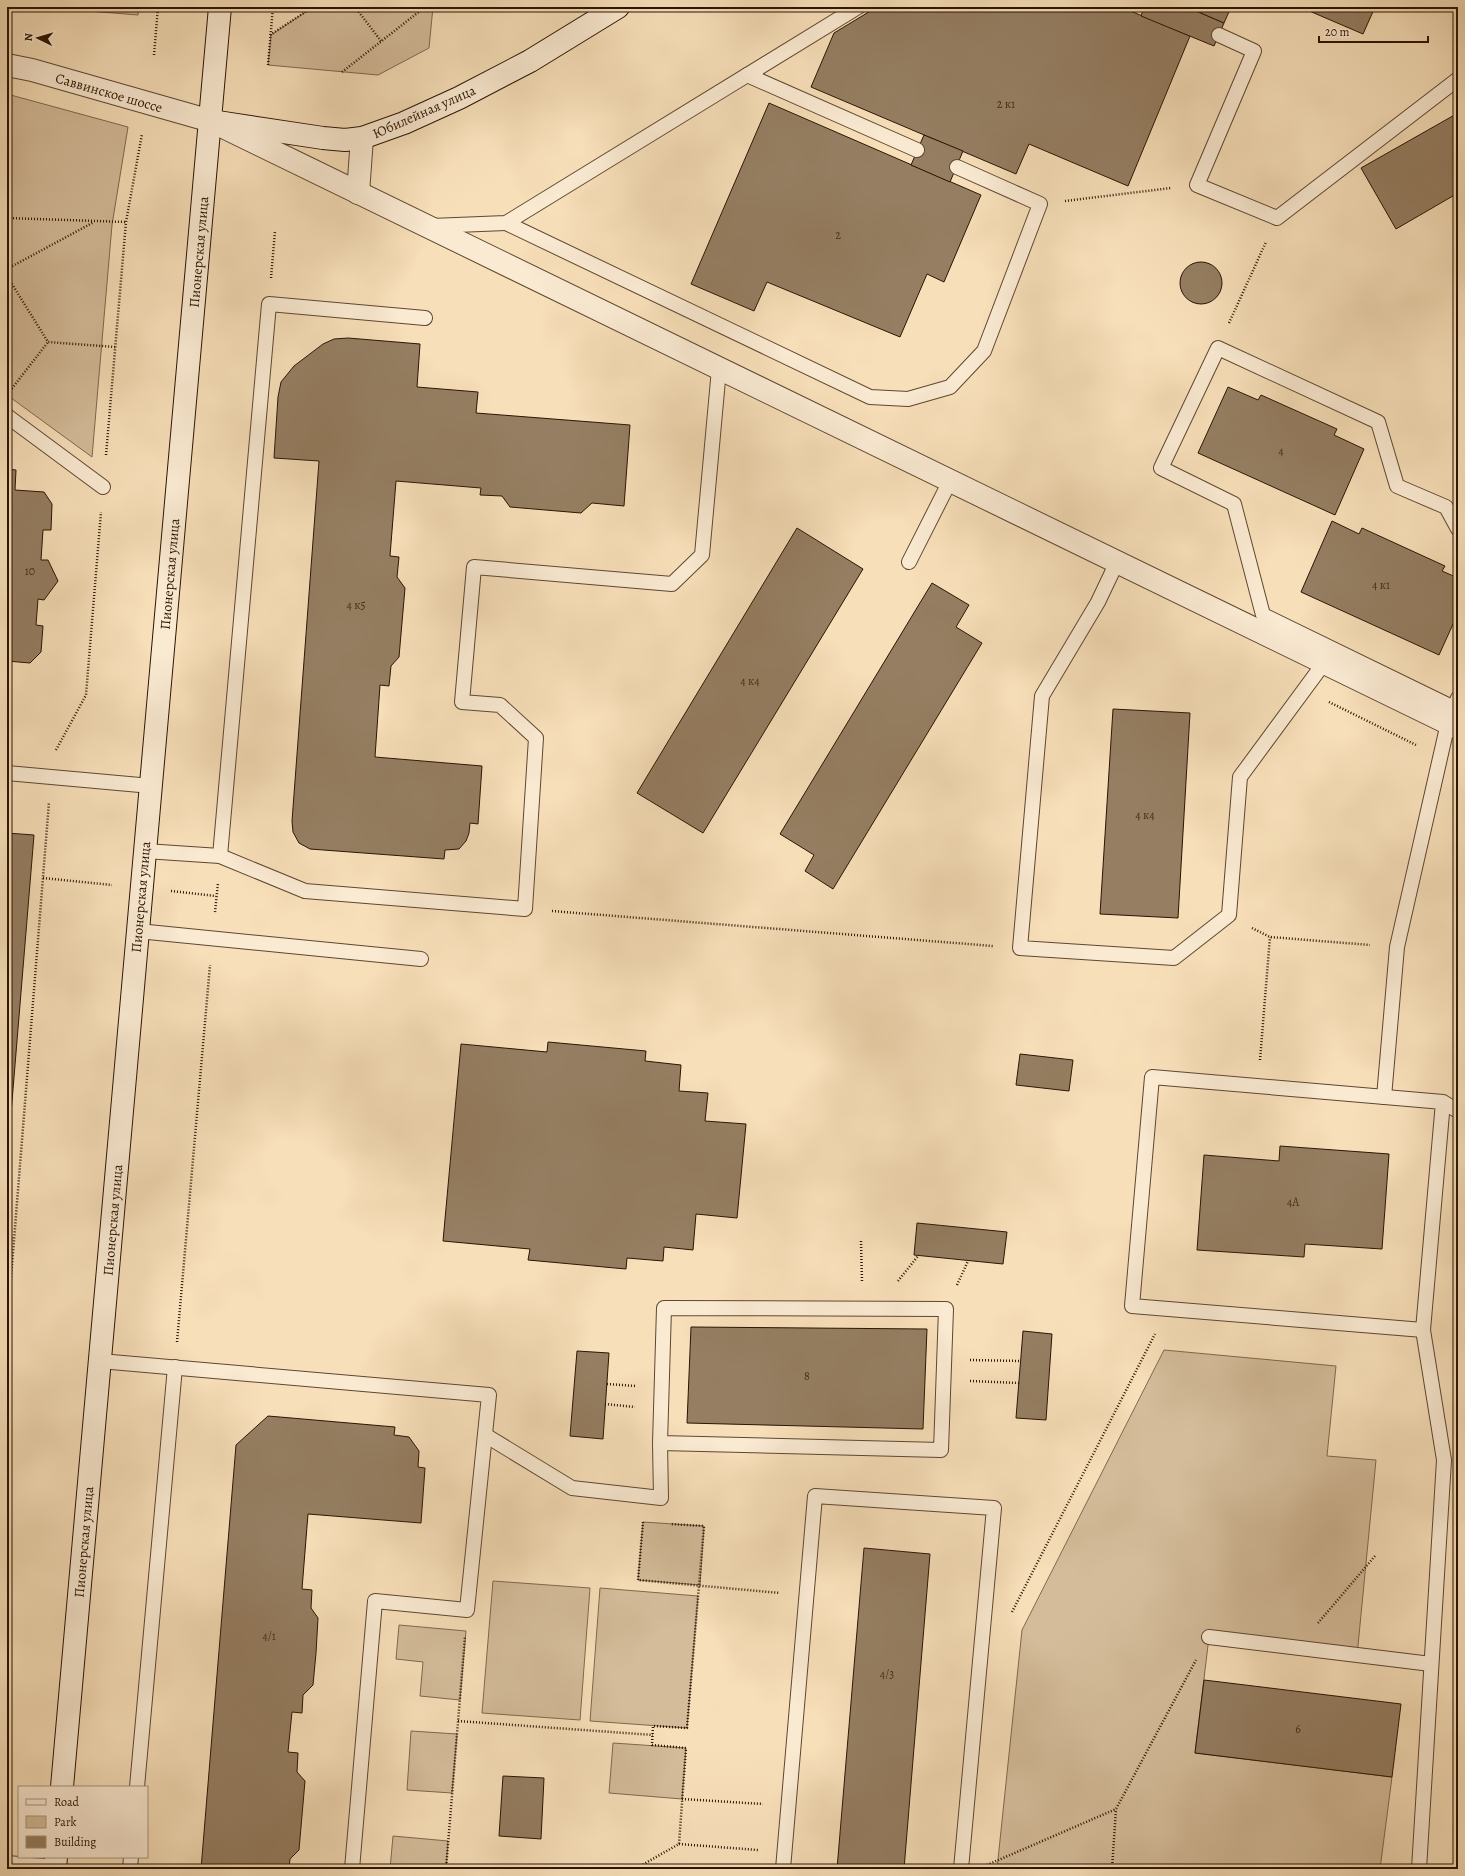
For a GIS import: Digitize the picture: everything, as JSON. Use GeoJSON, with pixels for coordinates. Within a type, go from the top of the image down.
{"type":"FeatureCollection","features":[{"type":"Feature","properties":{"kind":"main road","name":"Пионерская улица"},"geometry":{"type":"LineString","coordinates":[[62,1786],[220,7]]}},
{"type":"Feature","properties":{"kind":"main road","name":"Юбилейная улица"},"geometry":{"type":"LineString","coordinates":[[210,121],[323,138],[345,140],[362,138],[404,124],[459,98],[530,61],[618,7]]}},
{"type":"Feature","properties":{"kind":"main road","name":"Саввинское шоссе"},"geometry":{"type":"LineString","coordinates":[[7,65],[210,121]]}},
{"type":"Feature","properties":{"kind":"main road"},"geometry":{"type":"LineString","coordinates":[[210,121],[1324,663],[1455,714]]}},
{"type":"Feature","properties":{"kind":"main road"},"geometry":{"type":"LineString","coordinates":[[358,193],[362,138]]}},
{"type":"Feature","properties":{"kind":"lane"},"geometry":{"type":"LineString","coordinates":[[506,223],[858,7]]}},
{"type":"Feature","properties":{"kind":"lane"},"geometry":{"type":"LineString","coordinates":[[1219,35],[1254,51],[1197,185],[1277,218],[1458,79]]}},
{"type":"Feature","properties":{"kind":"lane"},"geometry":{"type":"LineString","coordinates":[[747,75],[917,150]]}},
{"type":"Feature","properties":{"kind":"lane"},"geometry":{"type":"LineString","coordinates":[[426,226],[506,223],[870,397],[908,400],[950,387],[984,351],[1040,204],[957,167]]}},
{"type":"Feature","properties":{"kind":"lane"},"geometry":{"type":"LineString","coordinates":[[220,856],[269,304],[425,318]]}},
{"type":"Feature","properties":{"kind":"lane"},"geometry":{"type":"LineString","coordinates":[[1384,1097],[1397,947],[1455,714],[1263,615],[1234,504],[1161,468],[1218,348],[1378,422],[1397,486],[1446,507],[1458,529]]}},
{"type":"Feature","properties":{"kind":"lane"},"geometry":{"type":"LineString","coordinates":[[146,851],[220,856],[305,891],[525,909],[536,738],[500,705],[462,702],[474,567],[672,584],[702,555],[719,369]]}},
{"type":"Feature","properties":{"kind":"lane"},"geometry":{"type":"LineString","coordinates":[[7,416],[103,487]]}},
{"type":"Feature","properties":{"kind":"lane"},"geometry":{"type":"LineString","coordinates":[[909,562],[950,481]]}},
{"type":"Feature","properties":{"kind":"lane"},"geometry":{"type":"LineString","coordinates":[[1117,562],[1098,602],[1042,696],[1020,948],[1174,958],[1229,915],[1240,777],[1324,663]]}},
{"type":"Feature","properties":{"kind":"lane"},"geometry":{"type":"LineString","coordinates":[[7,773],[151,786]]}},
{"type":"Feature","properties":{"kind":"lane"},"geometry":{"type":"LineString","coordinates":[[138,931],[421,959]]}},
{"type":"Feature","properties":{"kind":"lane"},"geometry":{"type":"LineString","coordinates":[[1423,1330],[1132,1306],[1152,1077],[1443,1102],[1458,1111]]}},
{"type":"Feature","properties":{"kind":"lane"},"geometry":{"type":"LineString","coordinates":[[1419,1869],[1444,1460],[1423,1330],[1443,1102]]}},
{"type":"Feature","properties":{"kind":"lane"},"geometry":{"type":"LineString","coordinates":[[485,1435],[572,1488],[660,1498],[660,1444],[664,1308],[946,1309],[941,1450],[660,1444]]}},
{"type":"Feature","properties":{"kind":"lane"},"geometry":{"type":"LineString","coordinates":[[100,1360],[489,1395],[468,1610],[375,1601],[352,1869]]}},
{"type":"Feature","properties":{"kind":"lane"},"geometry":{"type":"LineString","coordinates":[[138,1786],[175,1367]]}},
{"type":"Feature","properties":{"kind":"lane"},"geometry":{"type":"LineString","coordinates":[[783,1869],[815,1496],[994,1508],[961,1869]]}},
{"type":"Feature","properties":{"kind":"lane"},"geometry":{"type":"LineString","coordinates":[[1208,1637],[1431,1664]]}},
{"type":"Feature","properties":{"kind":"lane"},"geometry":{"type":"LineString","coordinates":[[130,1869],[131,1858]]}},
{"type":"Feature","properties":{"kind":"lane"},"geometry":{"type":"LineString","coordinates":[[7,1862],[55,1864]]}},
{"type":"Feature","properties":{"kind":"path"},"geometry":{"type":"LineString","coordinates":[[154,54],[158,7]]}},
{"type":"Feature","properties":{"kind":"path"},"geometry":{"type":"LineString","coordinates":[[268,65],[273,7]]}},
{"type":"Feature","properties":{"kind":"path"},"geometry":{"type":"LineString","coordinates":[[270,35],[313,7]]}},
{"type":"Feature","properties":{"kind":"path"},"geometry":{"type":"LineString","coordinates":[[355,7],[381,41]]}},
{"type":"Feature","properties":{"kind":"path"},"geometry":{"type":"LineString","coordinates":[[342,72],[424,7]]}},
{"type":"Feature","properties":{"kind":"path"},"geometry":{"type":"LineString","coordinates":[[7,218],[126,222],[142,134]]}},
{"type":"Feature","properties":{"kind":"path"},"geometry":{"type":"LineString","coordinates":[[1040,204],[1197,185]]}},
{"type":"Feature","properties":{"kind":"path"},"geometry":{"type":"LineString","coordinates":[[1218,348],[1277,218]]}},
{"type":"Feature","properties":{"kind":"path"},"geometry":{"type":"LineString","coordinates":[[7,270],[96,221]]}},
{"type":"Feature","properties":{"kind":"path"},"geometry":{"type":"LineString","coordinates":[[269,304],[275,231]]}},
{"type":"Feature","properties":{"kind":"path"},"geometry":{"type":"LineString","coordinates":[[7,276],[48,342]]}},
{"type":"Feature","properties":{"kind":"path"},"geometry":{"type":"LineString","coordinates":[[48,342],[115,346]]}},
{"type":"Feature","properties":{"kind":"path"},"geometry":{"type":"LineString","coordinates":[[7,395],[48,342]]}},
{"type":"Feature","properties":{"kind":"path"},"geometry":{"type":"LineString","coordinates":[[175,1367],[220,856]]}},
{"type":"Feature","properties":{"kind":"path"},"geometry":{"type":"LineString","coordinates":[[525,909],[1020,948]]}},
{"type":"Feature","properties":{"kind":"path"},"geometry":{"type":"LineString","coordinates":[[1229,915],[1270,937],[1397,947]]}},
{"type":"Feature","properties":{"kind":"path"},"geometry":{"type":"LineString","coordinates":[[1257,1086],[1270,937]]}},
{"type":"Feature","properties":{"kind":"path"},"geometry":{"type":"LineString","coordinates":[[861,1241],[863,1308]]}},
{"type":"Feature","properties":{"kind":"path"},"geometry":{"type":"LineString","coordinates":[[1010,1617],[1168,1309]]}},
{"type":"Feature","properties":{"kind":"path"},"geometry":{"type":"LineString","coordinates":[[944,1359],[1021,1361]]}},
{"type":"Feature","properties":{"kind":"path"},"geometry":{"type":"LineString","coordinates":[[943,1379],[1019,1383]]}},
{"type":"Feature","properties":{"kind":"path"},"geometry":{"type":"LineString","coordinates":[[651,1522],[643,1522],[638,1580],[807,1595]]}},
{"type":"Feature","properties":{"kind":"path"},"geometry":{"type":"LineString","coordinates":[[666,1524],[704,1526],[687,1728],[653,1726],[652,1745],[686,1748],[679,1844]]}},
{"type":"Feature","properties":{"kind":"path"},"geometry":{"type":"LineString","coordinates":[[1297,1648],[1375,1556]]}},
{"type":"Feature","properties":{"kind":"path"},"geometry":{"type":"LineString","coordinates":[[446,1869],[468,1610]]}},
{"type":"Feature","properties":{"kind":"path"},"geometry":{"type":"LineString","coordinates":[[1112,1869],[1116,1809],[1208,1637]]}},
{"type":"Feature","properties":{"kind":"path"},"geometry":{"type":"LineString","coordinates":[[458,1721],[653,1736]]}},
{"type":"Feature","properties":{"kind":"path"},"geometry":{"type":"LineString","coordinates":[[682,1799],[789,1806]]}},
{"type":"Feature","properties":{"kind":"path"},"geometry":{"type":"LineString","coordinates":[[985,1866],[1116,1809]]}},
{"type":"Feature","properties":{"kind":"path"},"geometry":{"type":"LineString","coordinates":[[635,1869],[679,1844],[785,1852]]}},
{"type":"Feature","properties":{"kind":"green space"},"geometry":{"type":"Polygon","coordinates":[[[39,7],[139,7],[138,15],[39,7]]]}},
{"type":"Feature","properties":{"kind":"green space"},"geometry":{"type":"Polygon","coordinates":[[[313,7],[433,7],[429,48],[378,75],[268,65],[271,35],[313,7]]]}},
{"type":"Feature","properties":{"kind":"green space"},"geometry":{"type":"Polygon","coordinates":[[[7,94],[128,127],[112,225],[92,457],[7,395],[7,94]]]}},
{"type":"Feature","properties":{"kind":"green space"},"geometry":{"type":"Polygon","coordinates":[[[1164,1350],[1336,1366],[1327,1456],[1376,1460],[1357,1656],[1209,1637],[1195,1753],[1392,1777],[1380,1869],[997,1869],[1022,1630],[1164,1350]]]}},
{"type":"Feature","properties":{"kind":"green space"},"geometry":{"type":"Polygon","coordinates":[[[643,1522],[704,1526],[700,1585],[638,1580],[643,1522]]]}},
{"type":"Feature","properties":{"kind":"green space"},"geometry":{"type":"Polygon","coordinates":[[[493,1581],[590,1588],[580,1720],[482,1713],[493,1581]]]}},
{"type":"Feature","properties":{"kind":"green space"},"geometry":{"type":"Polygon","coordinates":[[[600,1588],[698,1596],[687,1728],[590,1721],[600,1588]]]}},
{"type":"Feature","properties":{"kind":"green space"},"geometry":{"type":"Polygon","coordinates":[[[399,1625],[466,1631],[460,1700],[420,1696],[423,1662],[396,1659],[399,1625]]]}},
{"type":"Feature","properties":{"kind":"green space"},"geometry":{"type":"Polygon","coordinates":[[[411,1731],[457,1734],[452,1793],[407,1790],[411,1731]]]}},
{"type":"Feature","properties":{"kind":"green space"},"geometry":{"type":"Polygon","coordinates":[[[613,1743],[686,1748],[682,1799],[609,1793],[613,1743]]]}},
{"type":"Feature","properties":{"kind":"green space"},"geometry":{"type":"Polygon","coordinates":[[[393,1836],[448,1841],[446,1869],[390,1869],[393,1836]]]}},
{"type":"Feature","properties":{"kind":"building"},"geometry":{"type":"Polygon","coordinates":[[[877,7],[1121,7],[1190,36],[1128,186],[1029,144],[1016,174],[811,87],[834,33],[877,7]]]}},
{"type":"Feature","properties":{"kind":"building"},"geometry":{"type":"Polygon","coordinates":[[[1144,7],[1187,7],[1224,23],[1214,46],[1141,16],[1144,7]]]}},
{"type":"Feature","properties":{"kind":"building"},"geometry":{"type":"Polygon","coordinates":[[[1187,7],[1231,7],[1224,23],[1187,7]]]}},
{"type":"Feature","properties":{"kind":"building"},"geometry":{"type":"Polygon","coordinates":[[[1300,7],[1375,7],[1363,34],[1300,7]]]}},
{"type":"Feature","properties":{"kind":"building"},"geometry":{"type":"Polygon","coordinates":[[[769,103],[981,195],[944,282],[927,274],[900,337],[767,282],[754,311],[691,284],[769,103]]]}},
{"type":"Feature","properties":{"kind":"building"},"geometry":{"type":"Polygon","coordinates":[[[1458,113],[1458,193],[1396,229],[1361,168],[1458,113]]]}},
{"type":"Feature","properties":{"kind":"building"},"geometry":{"type":"Polygon","coordinates":[[[924,135],[963,151],[950,182],[911,165],[924,135]]]}},
{"type":"Feature","properties":{"kind":"building"},"geometry":{"type":"Polygon","coordinates":[[[1197,262],[1205,262],[1216,268],[1222,279],[1222,287],[1216,298],[1205,304],[1197,304],[1186,298],[1180,287],[1180,279],[1186,268],[1197,262]]]}},
{"type":"Feature","properties":{"kind":"building"},"geometry":{"type":"Polygon","coordinates":[[[348,338],[420,344],[417,387],[478,392],[476,413],[630,425],[624,506],[592,503],[581,513],[510,507],[502,496],[480,495],[481,488],[396,481],[390,556],[399,557],[397,577],[405,588],[399,657],[391,666],[389,686],[380,685],[375,757],[482,766],[478,824],[470,823],[466,841],[459,849],[445,850],[444,859],[310,849],[299,843],[293,832],[292,821],[319,461],[274,458],[278,397],[281,382],[294,366],[323,344],[334,339],[348,338]]]}},
{"type":"Feature","properties":{"kind":"building"},"geometry":{"type":"Polygon","coordinates":[[[1228,387],[1258,400],[1261,395],[1337,429],[1334,435],[1364,449],[1335,515],[1198,453],[1228,387]]]}},
{"type":"Feature","properties":{"kind":"building"},"geometry":{"type":"Polygon","coordinates":[[[7,469],[16,470],[15,490],[44,492],[52,504],[51,530],[43,530],[41,560],[48,560],[58,581],[44,600],[38,599],[36,625],[43,626],[41,652],[30,663],[7,661],[7,469]]]}},
{"type":"Feature","properties":{"kind":"building"},"geometry":{"type":"Polygon","coordinates":[[[1332,521],[1359,534],[1362,528],[1445,566],[1442,571],[1458,578],[1458,613],[1439,655],[1301,592],[1332,521]]]}},
{"type":"Feature","properties":{"kind":"building"},"geometry":{"type":"Polygon","coordinates":[[[797,528],[863,569],[703,833],[637,793],[797,528]]]}},
{"type":"Feature","properties":{"kind":"building"},"geometry":{"type":"Polygon","coordinates":[[[932,583],[969,605],[956,627],[982,643],[833,889],[805,871],[814,855],[780,834],[932,583]]]}},
{"type":"Feature","properties":{"kind":"building"},"geometry":{"type":"Polygon","coordinates":[[[1113,709],[1190,713],[1178,918],[1100,914],[1113,709]]]}},
{"type":"Feature","properties":{"kind":"building"},"geometry":{"type":"Polygon","coordinates":[[[7,833],[34,835],[7,1162],[7,833]]]}},
{"type":"Feature","properties":{"kind":"building"},"geometry":{"type":"Polygon","coordinates":[[[548,1042],[646,1051],[645,1061],[681,1065],[679,1091],[708,1093],[705,1121],[746,1124],[737,1218],[696,1214],[693,1250],[664,1247],[663,1261],[627,1258],[626,1269],[528,1260],[530,1249],[443,1241],[461,1044],[547,1052],[548,1042]]]}},
{"type":"Feature","properties":{"kind":"building"},"geometry":{"type":"Polygon","coordinates":[[[1020,1054],[1073,1060],[1069,1091],[1016,1085],[1020,1054]]]}},
{"type":"Feature","properties":{"kind":"building"},"geometry":{"type":"Polygon","coordinates":[[[1280,1146],[1389,1154],[1382,1249],[1305,1244],[1304,1257],[1197,1250],[1204,1155],[1279,1161],[1280,1146]]]}},
{"type":"Feature","properties":{"kind":"building"},"geometry":{"type":"Polygon","coordinates":[[[917,1223],[1007,1232],[1003,1264],[914,1255],[917,1223]]]}},
{"type":"Feature","properties":{"kind":"building"},"geometry":{"type":"Polygon","coordinates":[[[7,1236],[12,1237],[10,1256],[7,1256],[7,1236]]]}},
{"type":"Feature","properties":{"kind":"building"},"geometry":{"type":"Polygon","coordinates":[[[691,1327],[927,1329],[923,1429],[687,1423],[691,1327]]]}},
{"type":"Feature","properties":{"kind":"building"},"geometry":{"type":"Polygon","coordinates":[[[1023,1331],[1052,1334],[1046,1420],[1016,1418],[1023,1331]]]}},
{"type":"Feature","properties":{"kind":"building"},"geometry":{"type":"Polygon","coordinates":[[[577,1351],[609,1353],[603,1439],[570,1436],[577,1351]]]}},
{"type":"Feature","properties":{"kind":"building"},"geometry":{"type":"Polygon","coordinates":[[[268,1416],[395,1427],[394,1435],[409,1437],[419,1451],[418,1467],[425,1468],[421,1523],[308,1514],[302,1589],[312,1590],[311,1608],[318,1618],[316,1653],[313,1685],[303,1695],[302,1713],[292,1712],[288,1752],[298,1753],[297,1772],[305,1781],[299,1850],[290,1859],[289,1869],[201,1869],[236,1445],[268,1416]]]}},
{"type":"Feature","properties":{"kind":"building"},"geometry":{"type":"Polygon","coordinates":[[[864,1548],[930,1554],[904,1869],[837,1869],[864,1548]]]}},
{"type":"Feature","properties":{"kind":"building"},"geometry":{"type":"Polygon","coordinates":[[[1204,1680],[1401,1704],[1392,1777],[1195,1753],[1204,1680]]]}},
{"type":"Feature","properties":{"kind":"building"},"geometry":{"type":"Polygon","coordinates":[[[503,1776],[544,1778],[541,1839],[499,1836],[503,1776]]]}}]}
